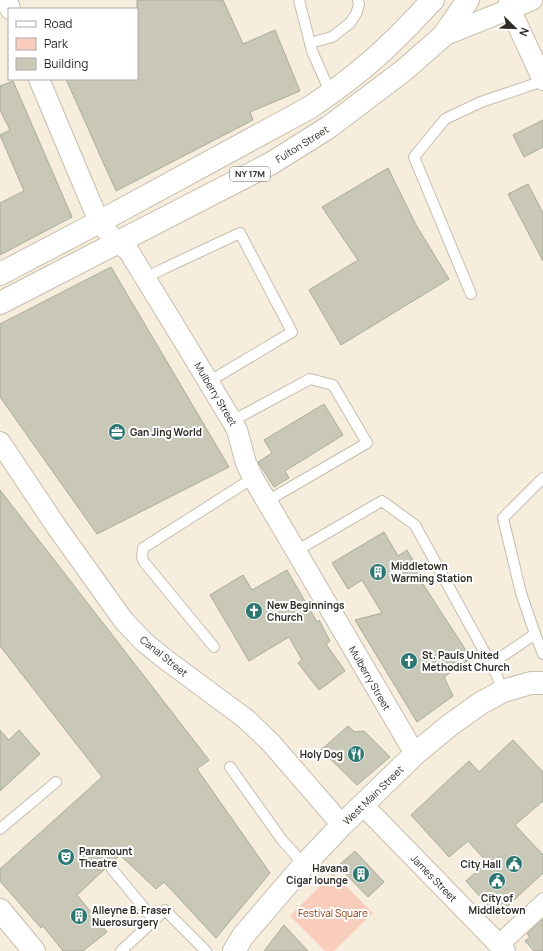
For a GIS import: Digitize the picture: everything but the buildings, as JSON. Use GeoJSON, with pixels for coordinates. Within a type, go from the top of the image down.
{"type":"FeatureCollection","features":[{"type":"Feature","properties":{"kind":"main road","name":"NY 17M"},"geometry":{"type":"LineString","coordinates":[[0,274],[309,108],[331,94],[394,41],[433,0]]}},
{"type":"Feature","properties":{"kind":"main road","name":"Fulton Street"},"geometry":{"type":"LineString","coordinates":[[0,303],[270,164],[329,127],[402,71],[443,36],[468,0]]}},
{"type":"Feature","properties":{"kind":"main road","name":"West Main Street"},"geometry":{"type":"LineString","coordinates":[[234,951],[243,936],[303,866],[362,805],[415,754],[450,725],[481,703],[503,691],[531,683],[543,683]]}},
{"type":"Feature","properties":{"kind":"main road"},"geometry":{"type":"LineString","coordinates":[[0,910],[34,951]]}},
{"type":"Feature","properties":{"kind":"street"},"geometry":{"type":"LineString","coordinates":[[443,36],[509,4],[532,0]]}},
{"type":"Feature","properties":{"kind":"street"},"geometry":{"type":"LineString","coordinates":[[509,4],[543,81]]}},
{"type":"Feature","properties":{"kind":"street","name":"Mulberry Street"},"geometry":{"type":"LineString","coordinates":[[39,80],[99,222],[117,242],[128,250],[232,421],[237,430],[246,463],[253,478],[415,754]]}},
{"type":"Feature","properties":{"kind":"street","name":"Canal Street"},"geometry":{"type":"LineString","coordinates":[[0,442],[56,526],[124,621],[144,642],[165,659],[246,719],[271,743],[342,825]]}},
{"type":"Feature","properties":{"kind":"street","name":"James Street"},"geometry":{"type":"LineString","coordinates":[[362,805],[501,947]]}},
{"type":"Feature","properties":{"kind":"lane"},"geometry":{"type":"LineString","coordinates":[[299,0],[312,51],[331,94]]}},
{"type":"Feature","properties":{"kind":"lane"},"geometry":{"type":"LineString","coordinates":[[310,43],[332,37],[350,23],[356,14],[360,2]]}},
{"type":"Feature","properties":{"kind":"lane"},"geometry":{"type":"LineString","coordinates":[[471,294],[414,156],[445,119],[480,102],[543,81]]}},
{"type":"Feature","properties":{"kind":"lane"},"geometry":{"type":"LineString","coordinates":[[145,278],[240,233],[292,332],[208,382]]}},
{"type":"Feature","properties":{"kind":"lane"},"geometry":{"type":"LineString","coordinates":[[232,421],[310,379],[333,386],[367,443],[267,501]]}},
{"type":"Feature","properties":{"kind":"lane"},"geometry":{"type":"LineString","coordinates":[[214,647],[144,562],[142,557],[143,548],[253,478]]}},
{"type":"Feature","properties":{"kind":"lane"},"geometry":{"type":"LineString","coordinates":[[543,478],[503,518],[521,593],[543,654]]}},
{"type":"Feature","properties":{"kind":"lane"},"geometry":{"type":"LineString","coordinates":[[296,551],[382,502],[415,525],[491,664],[503,691]]}},
{"type":"Feature","properties":{"kind":"lane"},"geometry":{"type":"LineString","coordinates":[[491,664],[535,634]]}},
{"type":"Feature","properties":{"kind":"lane"},"geometry":{"type":"LineString","coordinates":[[230,767],[282,840],[303,866]]}},
{"type":"Feature","properties":{"kind":"lane"},"geometry":{"type":"LineString","coordinates":[[0,829],[56,782]]}},
{"type":"Feature","properties":{"kind":"lane"},"geometry":{"type":"LineString","coordinates":[[112,869],[154,920]]}},
{"type":"Feature","properties":{"kind":"lane"},"geometry":{"type":"LineString","coordinates":[[501,947],[543,898]]}},
{"type":"Feature","properties":{"kind":"lane"},"geometry":{"type":"LineString","coordinates":[[121,951],[165,910],[206,951]]}},
{"type":"Feature","properties":{"kind":"lane"},"geometry":{"type":"LineString","coordinates":[[501,947],[543,910]]}},
{"type":"Feature","properties":{"kind":"green space","name":"Festival Square"},"geometry":{"type":"Polygon","coordinates":[[[333,873],[373,913],[334,951],[325,951],[290,916],[333,873]]]}},
{"type":"Feature","properties":{"kind":"place","name":"Gan Jing World"},"geometry":{"type":"Point","coordinates":[117,432]}},
{"type":"Feature","properties":{"kind":"place","name":"Middletown Warming Station"},"geometry":{"type":"Point","coordinates":[378,572]}},
{"type":"Feature","properties":{"kind":"place","name":"New Beginnings Church"},"geometry":{"type":"Point","coordinates":[254,611]}},
{"type":"Feature","properties":{"kind":"place","name":"St. Pauls United Methodist Church"},"geometry":{"type":"Point","coordinates":[409,661]}},
{"type":"Feature","properties":{"kind":"place","name":"Holy Dog"},"geometry":{"type":"Point","coordinates":[356,754]}},
{"type":"Feature","properties":{"kind":"place","name":"Paramount Theatre"},"geometry":{"type":"Point","coordinates":[66,857]}},
{"type":"Feature","properties":{"kind":"place","name":"City Hall"},"geometry":{"type":"Point","coordinates":[514,864]}},
{"type":"Feature","properties":{"kind":"place","name":"Havana Cigar lounge"},"geometry":{"type":"Point","coordinates":[361,874]}},
{"type":"Feature","properties":{"kind":"place","name":"City of Middletown"},"geometry":{"type":"Point","coordinates":[497,881]}},
{"type":"Feature","properties":{"kind":"place","name":"Alleyne B. Fraser Nuerosurgery"},"geometry":{"type":"Point","coordinates":[79,916]}}]}
